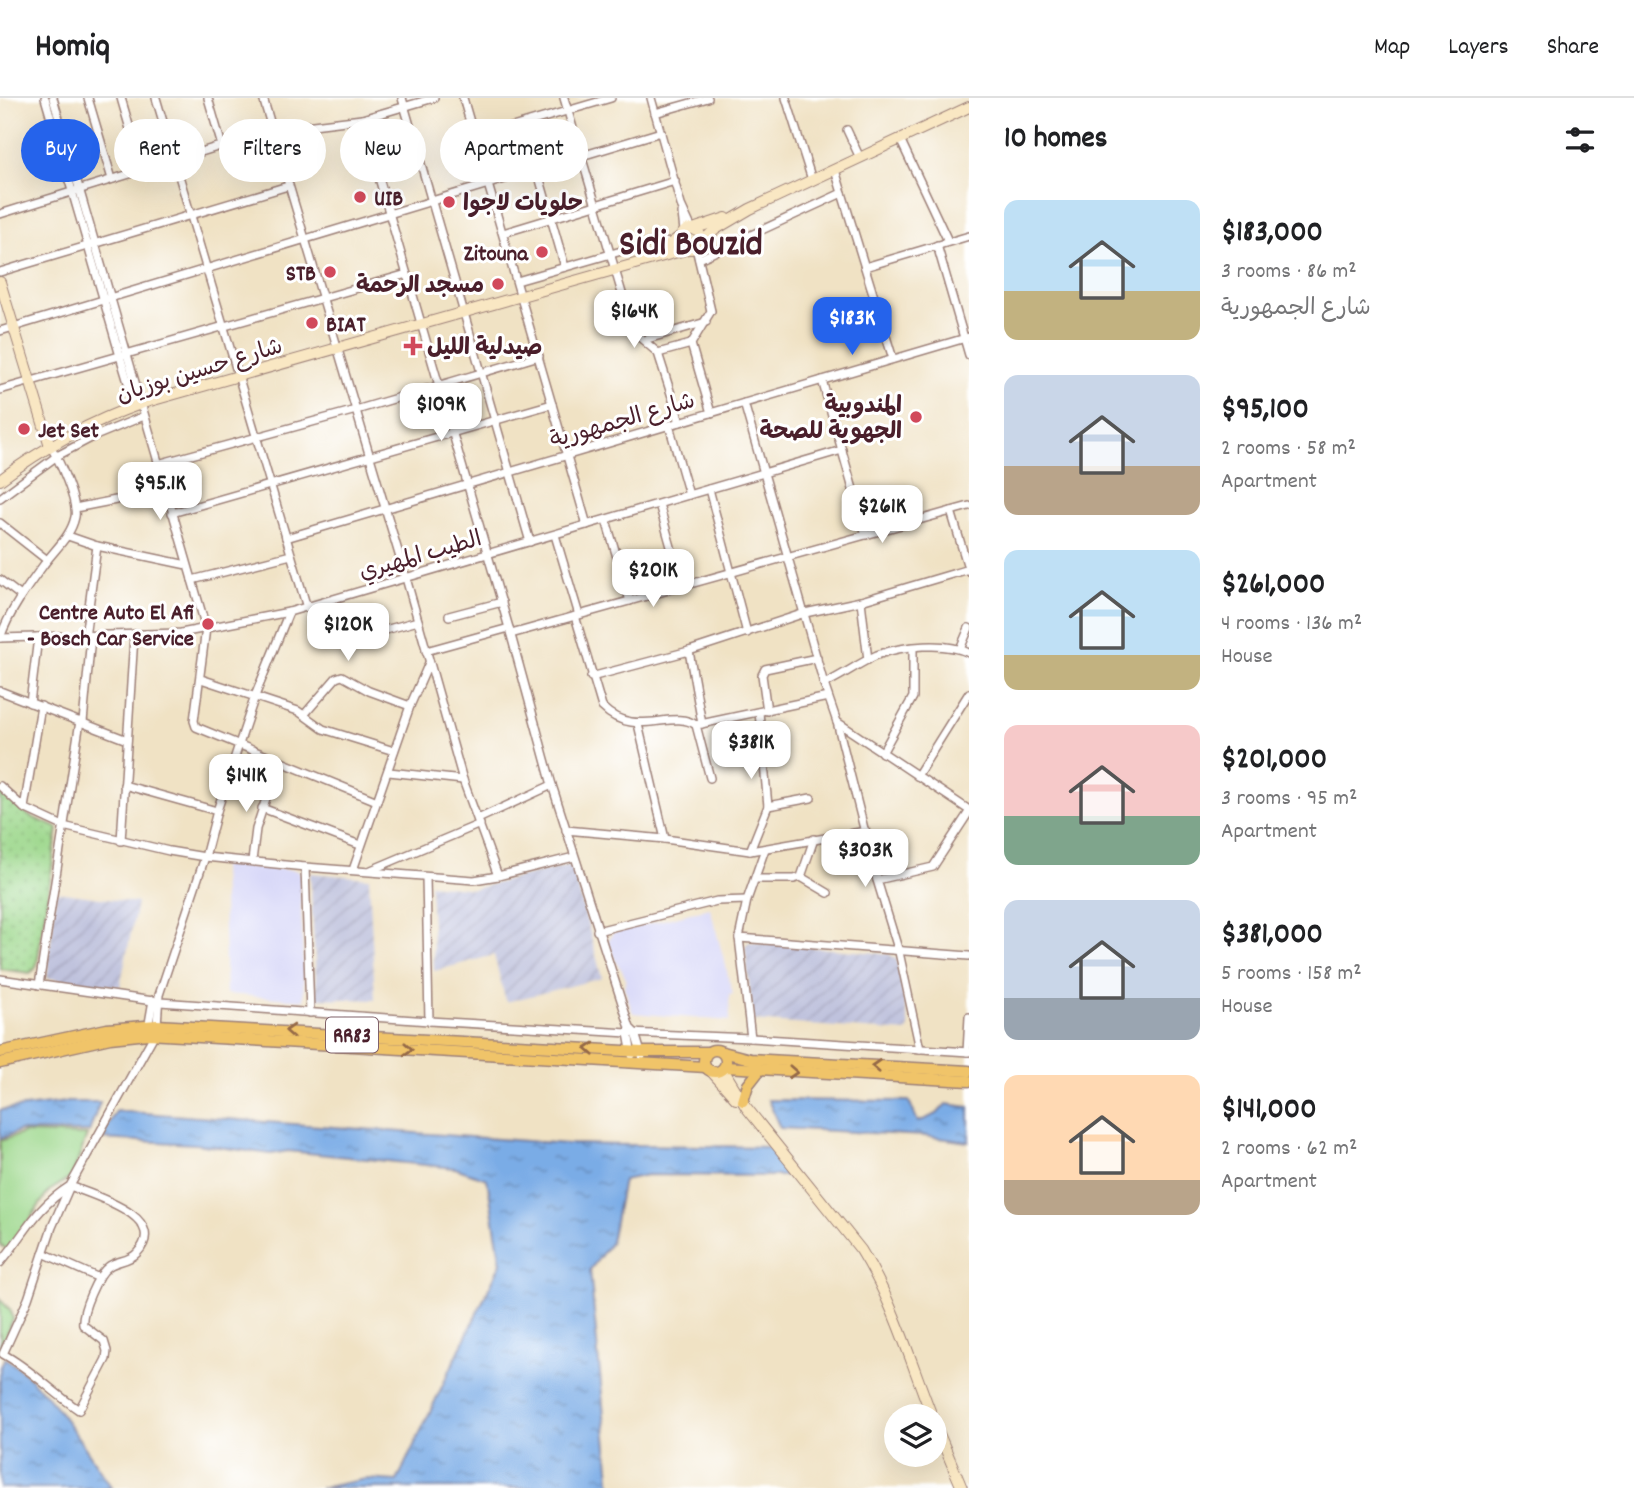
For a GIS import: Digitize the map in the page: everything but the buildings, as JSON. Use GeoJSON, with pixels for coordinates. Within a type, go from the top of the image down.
{"type":"FeatureCollection","features":[{"type":"Feature","properties":{"kind":"main road"},"geometry":{"type":"LineString","coordinates":[[695,246],[700,234],[687,231],[682,244],[695,246],[716,229],[750,209],[969,107]]}},
{"type":"Feature","properties":{"kind":"main road","name":"شارع حسين بوزيان"},"geometry":{"type":"LineString","coordinates":[[647,261],[687,231],[750,209]]}},
{"type":"Feature","properties":{"kind":"main road","name":"شارع حسين بوزيان"},"geometry":{"type":"LineString","coordinates":[[0,480],[50,446],[89,425],[239,375],[695,246]]}},
{"type":"Feature","properties":{"kind":"main road"},"geometry":{"type":"LineString","coordinates":[[0,282],[50,446]]}},
{"type":"Feature","properties":{"kind":"main road","name":"RR83"},"geometry":{"type":"LineString","coordinates":[[0,1052],[107,1029],[637,1057],[708,1069],[969,1081]]}},
{"type":"Feature","properties":{"kind":"main road","name":"RR83"},"geometry":{"type":"LineString","coordinates":[[0,1063],[110,1038],[151,1032]]}},
{"type":"Feature","properties":{"kind":"main road","name":"RR83"},"geometry":{"type":"LineString","coordinates":[[637,1057],[707,1052],[715,1049],[750,1059],[969,1071]]}},
{"type":"Feature","properties":{"kind":"main road"},"geometry":{"type":"LineString","coordinates":[[707,1052],[704,1059],[708,1069],[744,1104],[861,1250],[897,1320],[928,1404]]}},
{"type":"Feature","properties":{"kind":"main road"},"geometry":{"type":"LineString","coordinates":[[723,1052],[727,1060],[724,1068],[744,1104]]}},
{"type":"Feature","properties":{"kind":"main road"},"geometry":{"type":"LineString","coordinates":[[744,1104],[748,1085],[759,1070]]}},
{"type":"Feature","properties":{"kind":"main road"},"geometry":{"type":"LineString","coordinates":[[947,1453],[962,1488]]}},
{"type":"Feature","properties":{"kind":"street"},"geometry":{"type":"LineString","coordinates":[[45,98],[76,190]]}},
{"type":"Feature","properties":{"kind":"street"},"geometry":{"type":"LineString","coordinates":[[53,98],[123,355],[206,628],[194,721],[196,727],[377,801]]}},
{"type":"Feature","properties":{"kind":"street"},"geometry":{"type":"LineString","coordinates":[[0,214],[112,179],[88,98]]}},
{"type":"Feature","properties":{"kind":"street"},"geometry":{"type":"LineString","coordinates":[[121,98],[127,119]]}},
{"type":"Feature","properties":{"kind":"street"},"geometry":{"type":"LineString","coordinates":[[156,98],[162,119]]}},
{"type":"Feature","properties":{"kind":"street"},"geometry":{"type":"LineString","coordinates":[[208,98],[219,136]]}},
{"type":"Feature","properties":{"kind":"street"},"geometry":{"type":"LineString","coordinates":[[263,98],[269,119]]}},
{"type":"Feature","properties":{"kind":"street"},"geometry":{"type":"LineString","coordinates":[[402,98],[530,542]]}},
{"type":"Feature","properties":{"kind":"street"},"geometry":{"type":"LineString","coordinates":[[362,119],[434,98]]}},
{"type":"Feature","properties":{"kind":"street"},"geometry":{"type":"LineString","coordinates":[[463,98],[469,119]]}},
{"type":"Feature","properties":{"kind":"street"},"geometry":{"type":"LineString","coordinates":[[564,98],[570,119]]}},
{"type":"Feature","properties":{"kind":"street"},"geometry":{"type":"LineString","coordinates":[[541,119],[611,98]]}},
{"type":"Feature","properties":{"kind":"street"},"geometry":{"type":"LineString","coordinates":[[651,98],[687,231]]}},
{"type":"Feature","properties":{"kind":"street"},"geometry":{"type":"LineString","coordinates":[[655,113],[692,100],[708,98]]}},
{"type":"Feature","properties":{"kind":"street"},"geometry":{"type":"LineString","coordinates":[[786,98],[812,180]]}},
{"type":"Feature","properties":{"kind":"street"},"geometry":{"type":"LineString","coordinates":[[847,130],[860,158]]}},
{"type":"Feature","properties":{"kind":"street"},"geometry":{"type":"LineString","coordinates":[[588,154],[661,132]]}},
{"type":"Feature","properties":{"kind":"street"},"geometry":{"type":"LineString","coordinates":[[900,139],[948,241]]}},
{"type":"Feature","properties":{"kind":"street"},"geometry":{"type":"LineString","coordinates":[[835,170],[893,359]]}},
{"type":"Feature","properties":{"kind":"street"},"geometry":{"type":"LineString","coordinates":[[588,179],[632,327],[636,334],[658,353],[680,422]]}},
{"type":"Feature","properties":{"kind":"street"},"geometry":{"type":"LineString","coordinates":[[503,233],[675,181]]}},
{"type":"Feature","properties":{"kind":"street"},"geometry":{"type":"LineString","coordinates":[[181,182],[307,608]]}},
{"type":"Feature","properties":{"kind":"street"},"geometry":{"type":"LineString","coordinates":[[287,182],[338,347],[463,779],[498,877]]}},
{"type":"Feature","properties":{"kind":"street"},"geometry":{"type":"LineString","coordinates":[[380,182],[502,602],[552,785],[637,1057]]}},
{"type":"Feature","properties":{"kind":"street"},"geometry":{"type":"LineString","coordinates":[[0,331],[495,182]]}},
{"type":"Feature","properties":{"kind":"street"},"geometry":{"type":"LineString","coordinates":[[541,182],[565,267]]}},
{"type":"Feature","properties":{"kind":"street"},"geometry":{"type":"LineString","coordinates":[[489,184],[587,525]]}},
{"type":"Feature","properties":{"kind":"street"},"geometry":{"type":"LineString","coordinates":[[0,272],[288,186]]}},
{"type":"Feature","properties":{"kind":"street"},"geometry":{"type":"LineString","coordinates":[[699,259],[842,193]]}},
{"type":"Feature","properties":{"kind":"street"},"geometry":{"type":"LineString","coordinates":[[865,267],[969,236]]}},
{"type":"Feature","properties":{"kind":"street"},"geometry":{"type":"LineString","coordinates":[[517,281],[656,241],[671,243]]}},
{"type":"Feature","properties":{"kind":"street"},"geometry":{"type":"LineString","coordinates":[[937,245],[967,338],[969,355]]}},
{"type":"Feature","properties":{"kind":"street"},"geometry":{"type":"LineString","coordinates":[[658,353],[691,344],[706,322],[711,305],[695,246]]}},
{"type":"Feature","properties":{"kind":"street"},"geometry":{"type":"LineString","coordinates":[[0,390],[407,274]]}},
{"type":"Feature","properties":{"kind":"street"},"geometry":{"type":"LineString","coordinates":[[644,340],[706,322]]}},
{"type":"Feature","properties":{"kind":"street","name":"شارع الجمهورية"},"geometry":{"type":"LineString","coordinates":[[286,538],[967,338]]}},
{"type":"Feature","properties":{"kind":"street"},"geometry":{"type":"LineString","coordinates":[[691,344],[710,413]]}},
{"type":"Feature","properties":{"kind":"street"},"geometry":{"type":"LineString","coordinates":[[158,464],[539,356]]}},
{"type":"Feature","properties":{"kind":"street"},"geometry":{"type":"LineString","coordinates":[[822,380],[866,535]]}},
{"type":"Feature","properties":{"kind":"street"},"geometry":{"type":"LineString","coordinates":[[744,403],[837,722],[877,880],[900,952],[920,1049]]}},
{"type":"Feature","properties":{"kind":"street"},"geometry":{"type":"LineString","coordinates":[[172,513],[552,404]]}},
{"type":"Feature","properties":{"kind":"street"},"geometry":{"type":"LineString","coordinates":[[0,498],[57,456],[93,438],[141,408]]}},
{"type":"Feature","properties":{"kind":"street"},"geometry":{"type":"LineString","coordinates":[[669,425],[689,495]]}},
{"type":"Feature","properties":{"kind":"street"},"geometry":{"type":"LineString","coordinates":[[0,638],[21,596],[68,536],[75,517],[75,508],[57,456],[50,446]]}},
{"type":"Feature","properties":{"kind":"street","name":"الطيب المهيري"},"geometry":{"type":"LineString","coordinates":[[0,638],[181,633],[307,608],[842,450]]}},
{"type":"Feature","properties":{"kind":"street"},"geometry":{"type":"LineString","coordinates":[[709,489],[747,633]]}},
{"type":"Feature","properties":{"kind":"street"},"geometry":{"type":"LineString","coordinates":[[75,508],[116,500]]}},
{"type":"Feature","properties":{"kind":"street"},"geometry":{"type":"LineString","coordinates":[[659,504],[682,586]]}},
{"type":"Feature","properties":{"kind":"street"},"geometry":{"type":"LineString","coordinates":[[426,651],[577,616],[969,506]]}},
{"type":"Feature","properties":{"kind":"street"},"geometry":{"type":"LineString","coordinates":[[591,677],[689,651],[805,613],[862,601],[969,570],[951,511]]}},
{"type":"Feature","properties":{"kind":"street"},"geometry":{"type":"LineString","coordinates":[[606,520],[630,601]]}},
{"type":"Feature","properties":{"kind":"street"},"geometry":{"type":"LineString","coordinates":[[0,523],[47,560]]}},
{"type":"Feature","properties":{"kind":"street"},"geometry":{"type":"LineString","coordinates":[[555,535],[591,677],[603,710],[638,724],[682,720],[699,724],[828,698]]}},
{"type":"Feature","properties":{"kind":"street"},"geometry":{"type":"LineString","coordinates":[[68,536],[97,546],[187,565]]}},
{"type":"Feature","properties":{"kind":"street"},"geometry":{"type":"LineString","coordinates":[[39,985],[81,722],[97,546]]}},
{"type":"Feature","properties":{"kind":"street"},"geometry":{"type":"LineString","coordinates":[[192,580],[291,555]]}},
{"type":"Feature","properties":{"kind":"street"},"geometry":{"type":"LineString","coordinates":[[0,580],[21,596]]}},
{"type":"Feature","properties":{"kind":"street"},"geometry":{"type":"LineString","coordinates":[[862,601],[868,660]]}},
{"type":"Feature","properties":{"kind":"street"},"geometry":{"type":"LineString","coordinates":[[449,617],[502,602]]}},
{"type":"Feature","properties":{"kind":"street"},"geometry":{"type":"LineString","coordinates":[[70,1186],[131,1213],[142,1223],[144,1235],[140,1250],[134,1256],[108,1266],[99,1278],[84,1310],[82,1321],[85,1327],[104,1340],[107,1354],[79,1410],[57,1395],[25,1366],[3,1354],[29,1298],[52,1227],[70,1186],[130,1081],[151,1032],[157,999],[205,858],[217,811],[255,696],[289,612]]}},
{"type":"Feature","properties":{"kind":"street"},"geometry":{"type":"LineString","coordinates":[[348,640],[418,621]]}},
{"type":"Feature","properties":{"kind":"street"},"geometry":{"type":"LineString","coordinates":[[960,649],[969,628]]}},
{"type":"Feature","properties":{"kind":"street"},"geometry":{"type":"LineString","coordinates":[[121,841],[134,636]]}},
{"type":"Feature","properties":{"kind":"street"},"geometry":{"type":"LineString","coordinates":[[30,703],[38,637]]}},
{"type":"Feature","properties":{"kind":"street"},"geometry":{"type":"LineString","coordinates":[[824,684],[883,653],[947,646],[969,653]]}},
{"type":"Feature","properties":{"kind":"street"},"geometry":{"type":"LineString","coordinates":[[882,753],[913,697],[913,648]]}},
{"type":"Feature","properties":{"kind":"street"},"geometry":{"type":"LineString","coordinates":[[689,651],[710,778]]}},
{"type":"Feature","properties":{"kind":"street"},"geometry":{"type":"LineString","coordinates":[[750,851],[768,806],[762,675],[765,669],[817,658]]}},
{"type":"Feature","properties":{"kind":"street"},"geometry":{"type":"LineString","coordinates":[[353,870],[410,706],[429,662]]}},
{"type":"Feature","properties":{"kind":"street"},"geometry":{"type":"LineString","coordinates":[[304,715],[336,678],[342,676],[369,691],[410,706]]}},
{"type":"Feature","properties":{"kind":"street"},"geometry":{"type":"LineString","coordinates":[[201,679],[304,715],[323,729],[394,751]]}},
{"type":"Feature","properties":{"kind":"street"},"geometry":{"type":"LineString","coordinates":[[0,691],[127,740]]}},
{"type":"Feature","properties":{"kind":"street"},"geometry":{"type":"LineString","coordinates":[[917,776],[969,693]]}},
{"type":"Feature","properties":{"kind":"street"},"geometry":{"type":"LineString","coordinates":[[24,808],[41,706]]}},
{"type":"Feature","properties":{"kind":"street"},"geometry":{"type":"LineString","coordinates":[[837,722],[969,811],[934,866],[877,880]]}},
{"type":"Feature","properties":{"kind":"street"},"geometry":{"type":"LineString","coordinates":[[638,724],[665,839]]}},
{"type":"Feature","properties":{"kind":"street"},"geometry":{"type":"LineString","coordinates":[[388,772],[463,779]]}},
{"type":"Feature","properties":{"kind":"street"},"geometry":{"type":"LineString","coordinates":[[252,862],[262,808],[274,774]]}},
{"type":"Feature","properties":{"kind":"street"},"geometry":{"type":"LineString","coordinates":[[124,785],[217,811]]}},
{"type":"Feature","properties":{"kind":"street"},"geometry":{"type":"LineString","coordinates":[[368,872],[479,822],[552,785]]}},
{"type":"Feature","properties":{"kind":"street"},"geometry":{"type":"LineString","coordinates":[[0,786],[24,808],[63,826],[205,858],[474,880],[498,877],[574,858]]}},
{"type":"Feature","properties":{"kind":"street"},"geometry":{"type":"LineString","coordinates":[[768,806],[811,798]]}},
{"type":"Feature","properties":{"kind":"street"},"geometry":{"type":"LineString","coordinates":[[262,808],[360,845]]}},
{"type":"Feature","properties":{"kind":"street"},"geometry":{"type":"LineString","coordinates":[[566,830],[665,839],[750,851],[866,831]]}},
{"type":"Feature","properties":{"kind":"street"},"geometry":{"type":"LineString","coordinates":[[755,879],[794,880],[801,877],[814,839]]}},
{"type":"Feature","properties":{"kind":"street"},"geometry":{"type":"LineString","coordinates":[[751,1038],[739,938],[747,900],[765,849]]}},
{"type":"Feature","properties":{"kind":"street"},"geometry":{"type":"LineString","coordinates":[[305,867],[310,1013]]}},
{"type":"Feature","properties":{"kind":"street"},"geometry":{"type":"LineString","coordinates":[[426,877],[429,1021]]}},
{"type":"Feature","properties":{"kind":"street"},"geometry":{"type":"LineString","coordinates":[[801,877],[828,893]]}},
{"type":"Feature","properties":{"kind":"street"},"geometry":{"type":"LineString","coordinates":[[597,931],[717,901],[747,900]]}},
{"type":"Feature","properties":{"kind":"street"},"geometry":{"type":"LineString","coordinates":[[739,938],[969,956]]}},
{"type":"Feature","properties":{"kind":"street"},"geometry":{"type":"LineString","coordinates":[[0,979],[157,999],[310,1013],[968,1052],[969,1017]]}},
{"type":"Feature","properties":{"kind":"street"},"geometry":{"type":"LineString","coordinates":[[0,1263],[48,1201],[70,1186]]}},
{"type":"Feature","properties":{"kind":"street"},"geometry":{"type":"LineString","coordinates":[[44,1253],[99,1278]]}},
{"type":"Feature","properties":{"kind":"shaded area"},"geometry":{"type":"Polygon","coordinates":[[[222,865],[295,870],[300,873],[304,1000],[226,994],[222,865]]]}},
{"type":"Feature","properties":{"kind":"shaded area"},"geometry":{"type":"Polygon","coordinates":[[[572,865],[602,978],[506,1002],[494,955],[434,971],[430,884],[473,889],[572,865]]]}},
{"type":"Feature","properties":{"kind":"shaded area"},"geometry":{"type":"Polygon","coordinates":[[[310,873],[369,878],[375,1000],[317,998],[310,873]]]}},
{"type":"Feature","properties":{"kind":"shaded area"},"geometry":{"type":"Polygon","coordinates":[[[56,892],[137,903],[120,987],[47,978],[56,892]]]}},
{"type":"Feature","properties":{"kind":"shaded area"},"geometry":{"type":"Polygon","coordinates":[[[710,908],[733,994],[729,995],[730,1021],[633,1013],[624,987],[626,979],[608,941],[613,933],[710,908]]]}},
{"type":"Feature","properties":{"kind":"shaded area"},"geometry":{"type":"Polygon","coordinates":[[[749,942],[889,954],[897,960],[909,1027],[907,1032],[753,1021],[745,946],[749,942]]]}},
{"type":"Feature","properties":{"kind":"green space"},"geometry":{"type":"Polygon","coordinates":[[[0,790],[29,816],[58,828],[37,964],[30,973],[0,969],[0,790]]]}},
{"type":"Feature","properties":{"kind":"green space"},"geometry":{"type":"Polygon","coordinates":[[[24,1133],[87,1135],[72,1177],[49,1191],[9,1250],[0,1245],[0,1141],[24,1133]]]}},
{"type":"Feature","properties":{"kind":"green space"},"geometry":{"type":"Polygon","coordinates":[[[0,1299],[11,1311],[13,1319],[0,1347],[0,1299]]]}},
{"type":"Feature","properties":{"kind":"water"},"geometry":{"type":"Polygon","coordinates":[[[768,1100],[909,1101],[918,1122],[937,1114],[946,1104],[969,1107],[969,1142],[925,1136],[780,1128],[768,1100]]]}},
{"type":"Feature","properties":{"kind":"water"},"geometry":{"type":"Polygon","coordinates":[[[66,1102],[100,1102],[89,1132],[19,1131],[0,1139],[0,1110],[66,1102]]]}},
{"type":"Feature","properties":{"kind":"water"},"geometry":{"type":"Polygon","coordinates":[[[116,1111],[568,1144],[773,1147],[788,1170],[784,1176],[647,1175],[623,1180],[611,1242],[590,1270],[611,1488],[320,1488],[366,1479],[397,1481],[501,1263],[487,1179],[455,1168],[288,1151],[271,1154],[195,1144],[101,1139],[116,1111]]]}},
{"type":"Feature","properties":{"kind":"water"},"geometry":{"type":"Polygon","coordinates":[[[5,1358],[37,1385],[51,1401],[112,1488],[0,1488],[0,1367],[5,1358]]]}},
{"type":"Feature","properties":{"kind":"place","name":"UIB"},"geometry":{"type":"Point","coordinates":[360,197]}},
{"type":"Feature","properties":{"kind":"place","name":"حلويات لاجوا"},"geometry":{"type":"Point","coordinates":[449,202]}},
{"type":"Feature","properties":{"kind":"place","name":"Zitouna"},"geometry":{"type":"Point","coordinates":[542,252]}},
{"type":"Feature","properties":{"kind":"place","name":"STB"},"geometry":{"type":"Point","coordinates":[330,272]}},
{"type":"Feature","properties":{"kind":"place","name":"مسجد الرحمة"},"geometry":{"type":"Point","coordinates":[498,284]}},
{"type":"Feature","properties":{"kind":"place","name":"BIAT"},"geometry":{"type":"Point","coordinates":[312,323]}},
{"type":"Feature","properties":{"kind":"place","name":"صيدلية الليل"},"geometry":{"type":"Point","coordinates":[413,346]}},
{"type":"Feature","properties":{"kind":"place","name":"المندوبية الجهوية للصحة"},"geometry":{"type":"Point","coordinates":[916,417]}},
{"type":"Feature","properties":{"kind":"place","name":"Jet Set"},"geometry":{"type":"Point","coordinates":[24,429]}},
{"type":"Feature","properties":{"kind":"place","name":"Centre Auto El Afi - Bosch Car Service"},"geometry":{"type":"Point","coordinates":[208,624]}},
{"type":"Feature","properties":{"kind":"district","name":"Sidi Bouzid"},"geometry":{"type":"Point","coordinates":[691,241]}}]}
